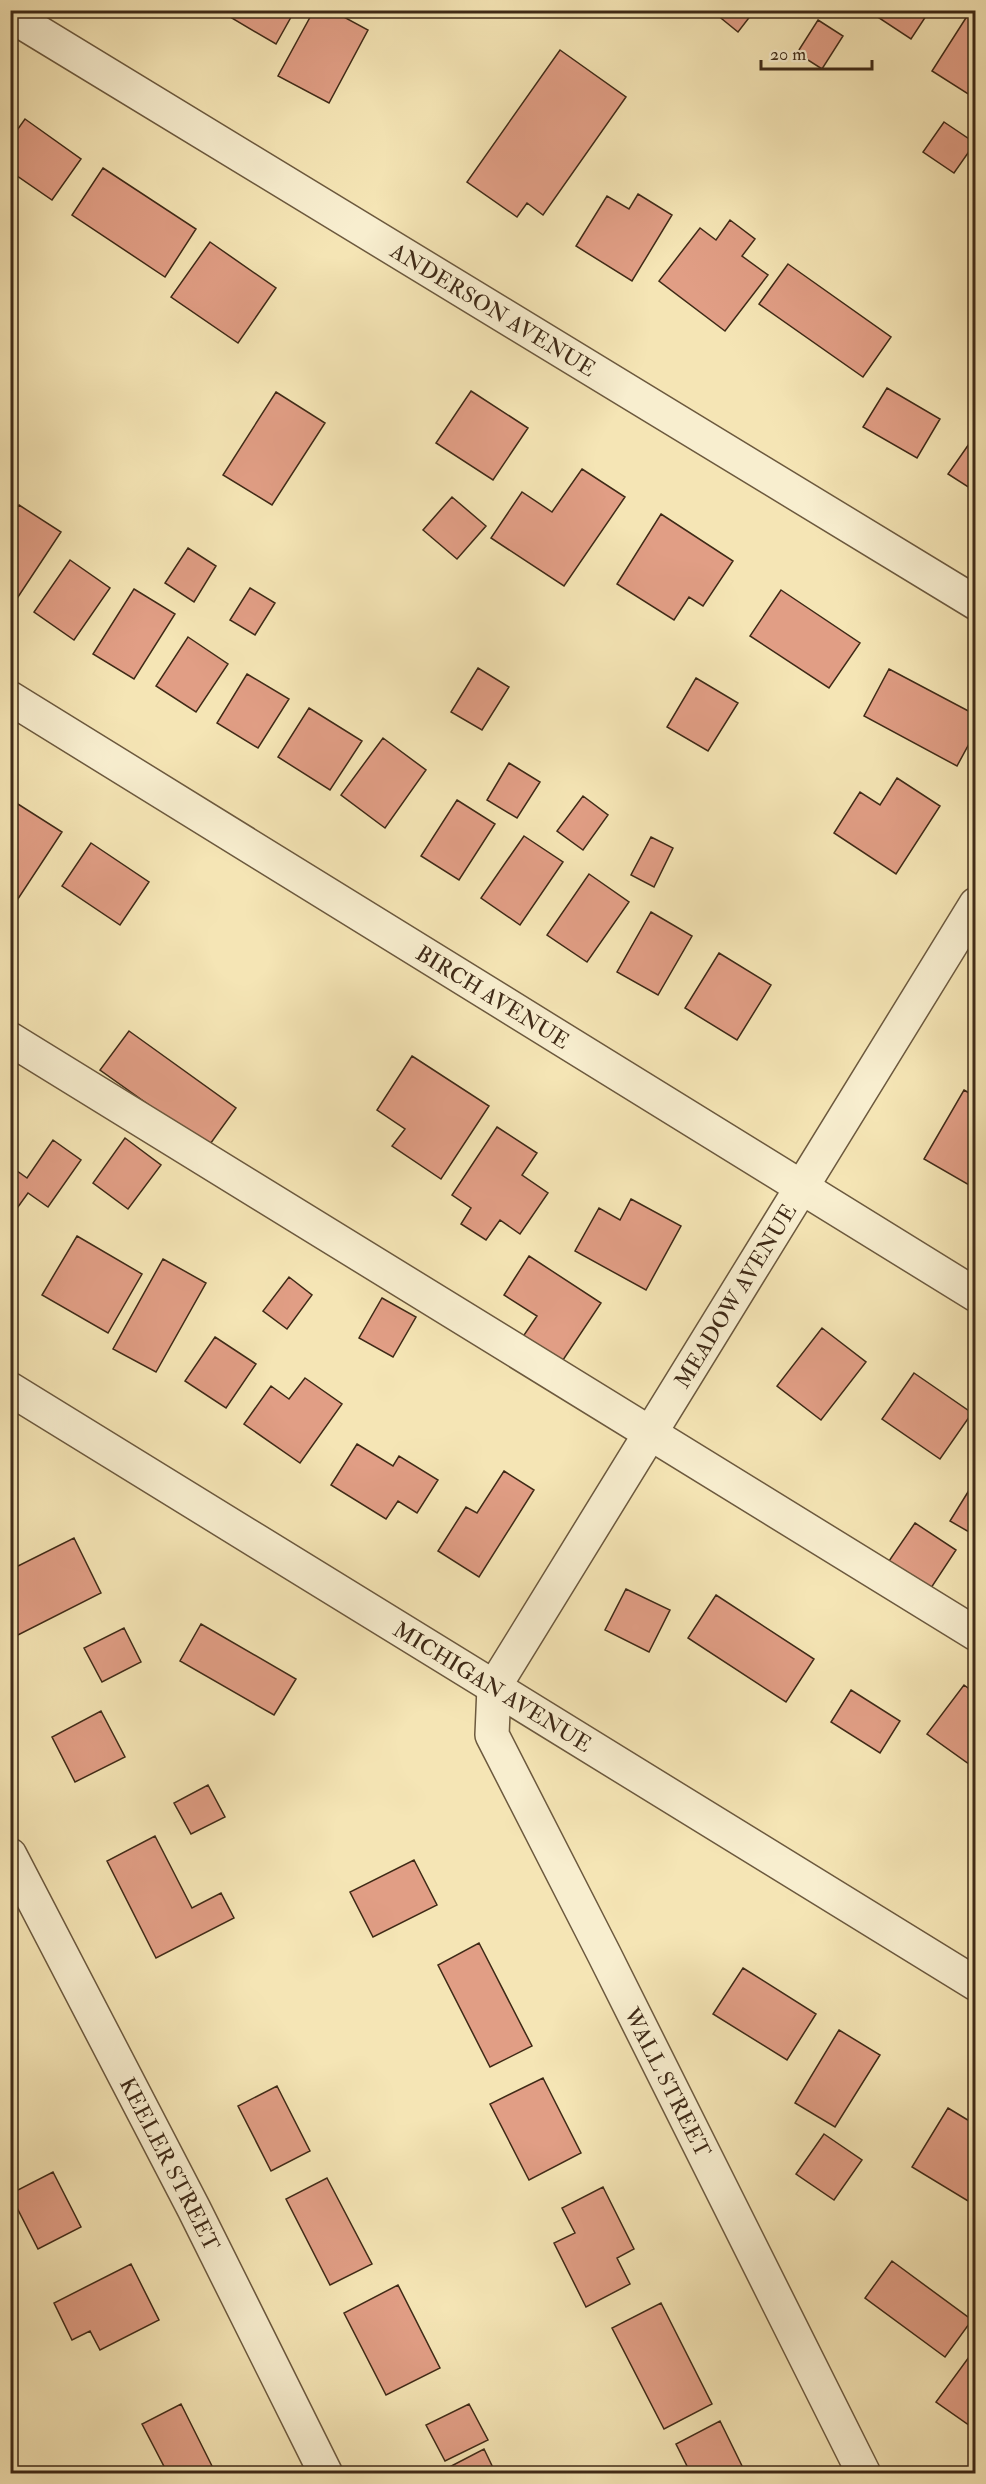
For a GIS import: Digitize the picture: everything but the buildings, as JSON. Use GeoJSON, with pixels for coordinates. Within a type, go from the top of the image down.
{"type":"FeatureCollection","features":[{"type":"Feature","properties":{"kind":"street","name":"ANDERSON AVENUE"},"geometry":{"type":"LineString","coordinates":[[10,15],[975,603]]}},
{"type":"Feature","properties":{"kind":"street","name":"BIRCH AVENUE"},"geometry":{"type":"LineString","coordinates":[[10,698],[975,1296]]}},
{"type":"Feature","properties":{"kind":"street","name":"MEADOW AVENUE"},"geometry":{"type":"LineString","coordinates":[[494,1687],[975,904]]}},
{"type":"Feature","properties":{"kind":"street"},"geometry":{"type":"LineString","coordinates":[[10,1039],[975,1634]]}},
{"type":"Feature","properties":{"kind":"street","name":"MICHIGAN AVENUE"},"geometry":{"type":"LineString","coordinates":[[10,1389],[975,1984]]}},
{"type":"Feature","properties":{"kind":"street","name":"WALL STREET"},"geometry":{"type":"LineString","coordinates":[[494,1687],[492,1736],[604,1954],[864,2474]]}},
{"type":"Feature","properties":{"kind":"street","name":"KEELER STREET"},"geometry":{"type":"LineString","coordinates":[[10,1855],[199,2220],[326,2474]]}}]}
